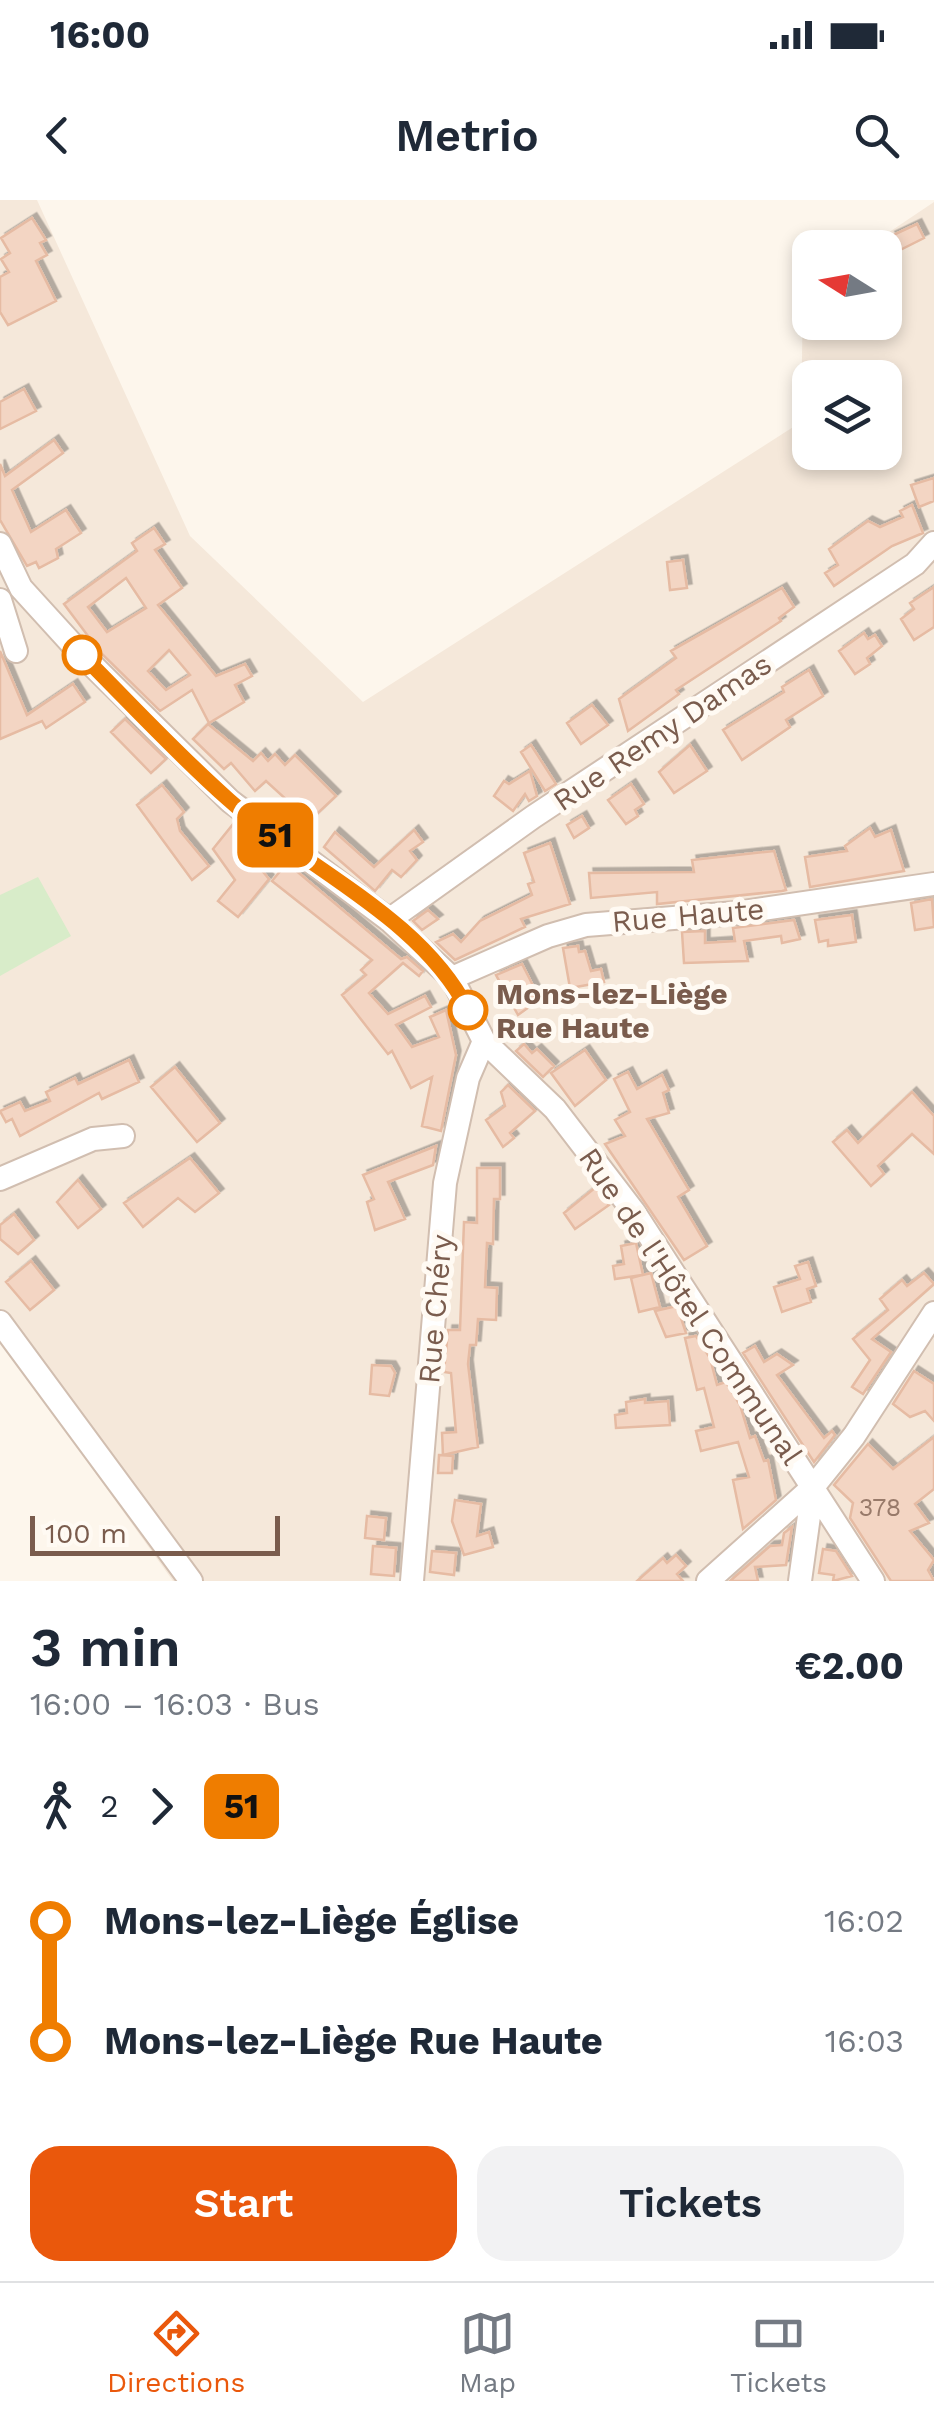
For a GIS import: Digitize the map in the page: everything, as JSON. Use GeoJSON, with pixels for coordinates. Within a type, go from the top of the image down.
{"type":"FeatureCollection","features":[{"type":"Feature","properties":{"kind":"street","name":"Rue Remy Damas"},"geometry":{"type":"LineString","coordinates":[[389,920],[533,817],[915,564],[934,543]]}},
{"type":"Feature","properties":{"kind":"street"},"geometry":{"type":"LineString","coordinates":[[0,544],[16,651]]}},
{"type":"Feature","properties":{"kind":"street"},"geometry":{"type":"LineString","coordinates":[[7,595],[82,655],[230,802],[389,920],[452,978]]}},
{"type":"Feature","properties":{"kind":"street","name":"Rue Haute"},"geometry":{"type":"LineString","coordinates":[[452,978],[532,942],[586,925],[736,913],[934,884]]}},
{"type":"Feature","properties":{"kind":"street","name":"Rue de l'Hôtel Communal"},"geometry":{"type":"LineString","coordinates":[[452,978],[484,1041],[555,1109],[634,1212],[873,1581]]}},
{"type":"Feature","properties":{"kind":"street","name":"Rue Chéry"},"geometry":{"type":"LineString","coordinates":[[412,1581],[445,1182],[468,1078],[484,1041]]}},
{"type":"Feature","properties":{"kind":"street"},"geometry":{"type":"LineString","coordinates":[[0,1178],[93,1139],[123,1136]]}},
{"type":"Feature","properties":{"kind":"street"},"geometry":{"type":"LineString","coordinates":[[708,1581],[814,1487],[854,1436],[934,1313]]}},
{"type":"Feature","properties":{"kind":"street"},"geometry":{"type":"LineString","coordinates":[[0,1322],[191,1581]]}},
{"type":"Feature","properties":{"kind":"street"},"geometry":{"type":"LineString","coordinates":[[800,1581],[814,1487]]}},
{"type":"Feature","properties":{"kind":"shaded area"},"geometry":{"type":"Polygon","coordinates":[[[0,200],[37,200],[190,536],[363,702],[792,428],[792,470],[902,470],[902,360],[802,360],[802,340],[902,340],[902,230],[892,230],[934,202],[934,1581],[173,1581],[0,1340],[0,200]]]}},
{"type":"Feature","properties":{"kind":"green space"},"geometry":{"type":"Polygon","coordinates":[[[38,877],[71,936],[0,976],[0,895],[38,877]]]}},
{"type":"Feature","properties":{"kind":"building"},"geometry":{"type":"Polygon","coordinates":[[[32,218],[46,240],[40,243],[47,255],[36,261],[56,301],[8,325],[0,312],[0,277],[9,272],[1,259],[10,253],[1,238],[32,218]]]}},
{"type":"Feature","properties":{"kind":"building"},"geometry":{"type":"Polygon","coordinates":[[[917,224],[924,238],[902,249],[902,231],[917,224]]]}},
{"type":"Feature","properties":{"kind":"building"},"geometry":{"type":"Polygon","coordinates":[[[24,389],[36,411],[0,429],[0,402],[24,389]]]}},
{"type":"Feature","properties":{"kind":"building"},"geometry":{"type":"Polygon","coordinates":[[[54,440],[63,453],[12,490],[31,532],[66,510],[81,533],[56,549],[58,558],[39,568],[36,562],[27,566],[0,520],[0,464],[5,476],[54,440]]]}},
{"type":"Feature","properties":{"kind":"building"},"geometry":{"type":"Polygon","coordinates":[[[934,478],[934,501],[919,507],[911,485],[934,478]]]}},
{"type":"Feature","properties":{"kind":"building"},"geometry":{"type":"Polygon","coordinates":[[[912,505],[923,533],[892,546],[834,586],[825,573],[838,565],[829,549],[868,521],[880,527],[903,517],[900,511],[912,505]]]}},
{"type":"Feature","properties":{"kind":"building"},"geometry":{"type":"Polygon","coordinates":[[[154,528],[165,544],[155,550],[182,588],[158,605],[216,676],[245,664],[252,676],[235,685],[244,702],[209,723],[192,690],[160,711],[100,652],[64,604],[137,551],[132,543],[154,528]],[[126,578],[88,607],[107,632],[146,608],[126,578]],[[169,650],[148,671],[166,690],[190,675],[169,650]]]}},
{"type":"Feature","properties":{"kind":"building"},"geometry":{"type":"Polygon","coordinates":[[[683,560],[687,588],[670,590],[667,562],[683,560]]]}},
{"type":"Feature","properties":{"kind":"building"},"geometry":{"type":"Polygon","coordinates":[[[934,587],[934,627],[914,640],[901,619],[914,609],[910,603],[934,587]]]}},
{"type":"Feature","properties":{"kind":"building"},"geometry":{"type":"Polygon","coordinates":[[[782,588],[794,607],[779,618],[781,621],[676,690],[679,694],[628,731],[619,699],[676,658],[671,651],[782,588]]]}},
{"type":"Feature","properties":{"kind":"building"},"geometry":{"type":"Polygon","coordinates":[[[864,633],[868,639],[875,635],[882,646],[867,658],[870,664],[855,674],[839,651],[864,633]]]}},
{"type":"Feature","properties":{"kind":"building"},"geometry":{"type":"Polygon","coordinates":[[[0,651],[27,715],[73,684],[85,702],[46,728],[42,721],[0,739],[0,651]]]}},
{"type":"Feature","properties":{"kind":"building"},"geometry":{"type":"Polygon","coordinates":[[[809,670],[823,696],[786,720],[790,727],[742,760],[723,730],[784,692],[782,687],[809,670]]]}},
{"type":"Feature","properties":{"kind":"building"},"geometry":{"type":"Polygon","coordinates":[[[592,705],[608,725],[581,744],[567,723],[592,705]]]}},
{"type":"Feature","properties":{"kind":"building"},"geometry":{"type":"Polygon","coordinates":[[[125,719],[166,759],[151,773],[111,732],[125,719]]]}},
{"type":"Feature","properties":{"kind":"building"},"geometry":{"type":"Polygon","coordinates":[[[208,724],[253,761],[261,753],[268,761],[275,754],[285,765],[295,755],[336,796],[302,828],[281,809],[288,801],[266,781],[255,791],[231,763],[224,769],[193,739],[208,724]]]}},
{"type":"Feature","properties":{"kind":"building"},"geometry":{"type":"Polygon","coordinates":[[[531,745],[556,784],[545,791],[521,752],[531,745]]]}},
{"type":"Feature","properties":{"kind":"building"},"geometry":{"type":"Polygon","coordinates":[[[690,745],[707,771],[674,793],[659,772],[690,745]]]}},
{"type":"Feature","properties":{"kind":"building"},"geometry":{"type":"Polygon","coordinates":[[[530,771],[537,796],[529,801],[525,794],[513,811],[494,796],[504,781],[509,784],[530,771]]]}},
{"type":"Feature","properties":{"kind":"building"},"geometry":{"type":"Polygon","coordinates":[[[631,784],[644,804],[635,810],[638,816],[626,824],[608,800],[631,784]]]}},
{"type":"Feature","properties":{"kind":"building"},"geometry":{"type":"Polygon","coordinates":[[[162,785],[184,812],[177,819],[180,831],[209,866],[192,880],[137,805],[162,785]]]}},
{"type":"Feature","properties":{"kind":"building"},"geometry":{"type":"Polygon","coordinates":[[[582,816],[589,828],[574,838],[567,825],[582,816]]]}},
{"type":"Feature","properties":{"kind":"building"},"geometry":{"type":"Polygon","coordinates":[[[234,823],[251,835],[242,847],[269,879],[238,917],[218,901],[235,880],[213,849],[234,823]]]}},
{"type":"Feature","properties":{"kind":"building"},"geometry":{"type":"Polygon","coordinates":[[[870,828],[875,837],[891,830],[904,871],[810,887],[805,857],[847,851],[845,846],[870,828]]]}},
{"type":"Feature","properties":{"kind":"building"},"geometry":{"type":"Polygon","coordinates":[[[414,830],[423,842],[410,851],[417,860],[401,877],[392,870],[375,891],[324,847],[335,832],[374,867],[414,830]]]}},
{"type":"Feature","properties":{"kind":"building"},"geometry":{"type":"Polygon","coordinates":[[[550,843],[570,904],[521,919],[525,927],[455,960],[436,942],[453,934],[461,942],[480,921],[532,895],[528,884],[534,882],[524,853],[550,843]]]}},
{"type":"Feature","properties":{"kind":"building"},"geometry":{"type":"Polygon","coordinates":[[[774,851],[786,890],[657,904],[657,892],[591,898],[589,873],[694,872],[692,860],[774,851]]]}},
{"type":"Feature","properties":{"kind":"building"},"geometry":{"type":"Polygon","coordinates":[[[287,863],[401,959],[407,957],[423,971],[419,976],[403,963],[369,993],[388,1014],[425,996],[431,1007],[396,1025],[412,1047],[439,1037],[430,1017],[446,1010],[456,1055],[441,1131],[422,1126],[432,1077],[411,1088],[392,1051],[388,1054],[342,995],[366,975],[361,970],[372,960],[272,881],[287,863]]]}},
{"type":"Feature","properties":{"kind":"building"},"geometry":{"type":"Polygon","coordinates":[[[932,899],[934,927],[915,930],[911,903],[932,899]]]}},
{"type":"Feature","properties":{"kind":"building"},"geometry":{"type":"Polygon","coordinates":[[[428,910],[438,919],[422,930],[413,921],[428,910]]]}},
{"type":"Feature","properties":{"kind":"building"},"geometry":{"type":"Polygon","coordinates":[[[852,915],[856,942],[828,946],[828,940],[819,942],[815,920],[852,915]]]}},
{"type":"Feature","properties":{"kind":"building"},"geometry":{"type":"Polygon","coordinates":[[[794,920],[800,939],[782,943],[781,936],[744,941],[748,961],[684,963],[682,932],[705,931],[705,943],[735,941],[733,928],[794,920]]]}},
{"type":"Feature","properties":{"kind":"building"},"geometry":{"type":"Polygon","coordinates":[[[578,946],[579,952],[585,951],[591,971],[601,969],[604,982],[570,988],[563,948],[578,946]]]}},
{"type":"Feature","properties":{"kind":"building"},"geometry":{"type":"Polygon","coordinates":[[[522,964],[540,999],[518,1015],[496,975],[522,964]]]}},
{"type":"Feature","properties":{"kind":"building"},"geometry":{"type":"Polygon","coordinates":[[[524,1044],[532,1053],[537,1049],[554,1066],[543,1077],[516,1051],[524,1044]]]}},
{"type":"Feature","properties":{"kind":"building"},"geometry":{"type":"Polygon","coordinates":[[[585,1050],[606,1080],[575,1106],[551,1073],[585,1050]]]}},
{"type":"Feature","properties":{"kind":"building"},"geometry":{"type":"Polygon","coordinates":[[[129,1060],[139,1082],[102,1099],[99,1093],[20,1136],[12,1119],[6,1122],[0,1111],[20,1102],[25,1111],[50,1101],[46,1092],[75,1078],[78,1084],[129,1060]]]}},
{"type":"Feature","properties":{"kind":"building"},"geometry":{"type":"Polygon","coordinates":[[[175,1067],[220,1123],[197,1142],[151,1087],[175,1067]]]}},
{"type":"Feature","properties":{"kind":"building"},"geometry":{"type":"Polygon","coordinates":[[[628,1072],[637,1089],[662,1075],[669,1090],[663,1093],[669,1113],[647,1119],[689,1190],[678,1197],[707,1246],[684,1260],[605,1144],[625,1136],[615,1120],[630,1112],[614,1079],[628,1072]]]}},
{"type":"Feature","properties":{"kind":"building"},"geometry":{"type":"Polygon","coordinates":[[[508,1085],[535,1111],[510,1133],[514,1138],[503,1147],[486,1120],[505,1106],[501,1092],[508,1085]]]}},
{"type":"Feature","properties":{"kind":"building"},"geometry":{"type":"Polygon","coordinates":[[[912,1092],[934,1116],[934,1154],[912,1134],[878,1166],[884,1174],[871,1186],[833,1142],[847,1130],[858,1143],[912,1092]]]}},
{"type":"Feature","properties":{"kind":"building"},"geometry":{"type":"Polygon","coordinates":[[[436,1146],[433,1165],[388,1182],[405,1219],[375,1230],[367,1202],[374,1199],[363,1175],[436,1146]]]}},
{"type":"Feature","properties":{"kind":"building"},"geometry":{"type":"Polygon","coordinates":[[[190,1158],[219,1193],[195,1212],[178,1198],[143,1227],[124,1203],[190,1158]]]}},
{"type":"Feature","properties":{"kind":"building"},"geometry":{"type":"Polygon","coordinates":[[[477,1168],[500,1168],[500,1199],[494,1199],[493,1244],[487,1243],[485,1287],[497,1288],[496,1320],[478,1319],[476,1345],[470,1345],[468,1364],[478,1447],[443,1455],[442,1433],[456,1432],[451,1373],[444,1372],[448,1330],[460,1330],[464,1222],[477,1223],[477,1168]]]}},
{"type":"Feature","properties":{"kind":"building"},"geometry":{"type":"Polygon","coordinates":[[[78,1180],[101,1209],[78,1228],[57,1202],[78,1180]]]}},
{"type":"Feature","properties":{"kind":"building"},"geometry":{"type":"Polygon","coordinates":[[[596,1187],[609,1205],[575,1229],[564,1213],[596,1187]]]}},
{"type":"Feature","properties":{"kind":"building"},"geometry":{"type":"Polygon","coordinates":[[[14,1214],[34,1240],[18,1254],[0,1239],[0,1225],[14,1214]]]}},
{"type":"Feature","properties":{"kind":"building"},"geometry":{"type":"Polygon","coordinates":[[[636,1243],[643,1275],[651,1273],[660,1307],[639,1312],[631,1278],[642,1275],[615,1279],[613,1266],[624,1264],[621,1246],[636,1243]]]}},
{"type":"Feature","properties":{"kind":"building"},"geometry":{"type":"Polygon","coordinates":[[[31,1261],[54,1290],[30,1310],[6,1282],[31,1261]]]}},
{"type":"Feature","properties":{"kind":"building"},"geometry":{"type":"Polygon","coordinates":[[[808,1262],[816,1286],[807,1289],[811,1302],[782,1312],[774,1287],[800,1279],[795,1266],[808,1262]]]}},
{"type":"Feature","properties":{"kind":"building"},"geometry":{"type":"Polygon","coordinates":[[[924,1273],[934,1284],[872,1339],[891,1352],[863,1394],[852,1387],[870,1360],[853,1339],[888,1310],[880,1299],[902,1280],[907,1286],[924,1273]]]}},
{"type":"Feature","properties":{"kind":"building"},"geometry":{"type":"Polygon","coordinates":[[[677,1306],[686,1333],[666,1337],[655,1311],[677,1306]]]}},
{"type":"Feature","properties":{"kind":"building"},"geometry":{"type":"Polygon","coordinates":[[[696,1336],[710,1358],[717,1385],[726,1382],[740,1405],[750,1438],[755,1436],[764,1461],[768,1460],[776,1500],[743,1529],[733,1480],[749,1477],[738,1442],[701,1451],[696,1431],[714,1427],[704,1388],[697,1390],[685,1338],[696,1336]]]}},
{"type":"Feature","properties":{"kind":"building"},"geometry":{"type":"Polygon","coordinates":[[[755,1346],[764,1362],[777,1354],[793,1365],[777,1375],[824,1438],[832,1431],[835,1435],[814,1462],[743,1353],[755,1346]]]}},
{"type":"Feature","properties":{"kind":"building"},"geometry":{"type":"Polygon","coordinates":[[[372,1365],[391,1366],[395,1373],[389,1396],[370,1394],[372,1365]]]}},
{"type":"Feature","properties":{"kind":"building"},"geometry":{"type":"Polygon","coordinates":[[[914,1371],[934,1384],[934,1421],[925,1411],[910,1417],[893,1404],[914,1371]]]}},
{"type":"Feature","properties":{"kind":"building"},"geometry":{"type":"Polygon","coordinates":[[[645,1399],[645,1403],[668,1401],[670,1425],[616,1428],[615,1415],[627,1413],[626,1402],[645,1399]]]}},
{"type":"Feature","properties":{"kind":"building"},"geometry":{"type":"Polygon","coordinates":[[[934,1437],[934,1489],[915,1504],[929,1523],[910,1531],[934,1560],[928,1570],[934,1581],[891,1581],[850,1518],[853,1503],[834,1485],[868,1444],[893,1469],[934,1437]]]}},
{"type":"Feature","properties":{"kind":"building"},"geometry":{"type":"Polygon","coordinates":[[[439,1455],[453,1456],[452,1473],[438,1473],[439,1455]]]}},
{"type":"Feature","properties":{"kind":"building"},"geometry":{"type":"Polygon","coordinates":[[[455,1500],[481,1504],[477,1536],[489,1532],[493,1547],[464,1555],[452,1521],[455,1500]]]}},
{"type":"Feature","properties":{"kind":"building"},"geometry":{"type":"Polygon","coordinates":[[[367,1516],[386,1518],[384,1540],[365,1538],[367,1516]]]}},
{"type":"Feature","properties":{"kind":"building"},"geometry":{"type":"Polygon","coordinates":[[[792,1527],[786,1565],[755,1567],[758,1581],[730,1581],[770,1546],[782,1545],[784,1533],[792,1527]]]}},
{"type":"Feature","properties":{"kind":"building"},"geometry":{"type":"Polygon","coordinates":[[[373,1546],[396,1548],[394,1576],[371,1574],[373,1546]]]}},
{"type":"Feature","properties":{"kind":"building"},"geometry":{"type":"Polygon","coordinates":[[[823,1549],[836,1551],[852,1576],[833,1581],[834,1575],[819,1573],[823,1549]]]}},
{"type":"Feature","properties":{"kind":"building"},"geometry":{"type":"Polygon","coordinates":[[[432,1551],[456,1553],[454,1575],[430,1572],[432,1551]]]}},
{"type":"Feature","properties":{"kind":"building"},"geometry":{"type":"Polygon","coordinates":[[[676,1555],[686,1566],[677,1574],[683,1581],[637,1581],[663,1558],[667,1563],[676,1555]]]}},
{"type":"Feature","properties":{"kind":"bus line","name":"51"},"geometry":{"type":"LineString","coordinates":[[82,655],[230,802],[389,920],[452,978],[468,1010]]}},
{"type":"Feature","properties":{"kind":"place","name":"Mons-lez-Liège Rue Haute"},"geometry":{"type":"Point","coordinates":[468,1010]}}]}
